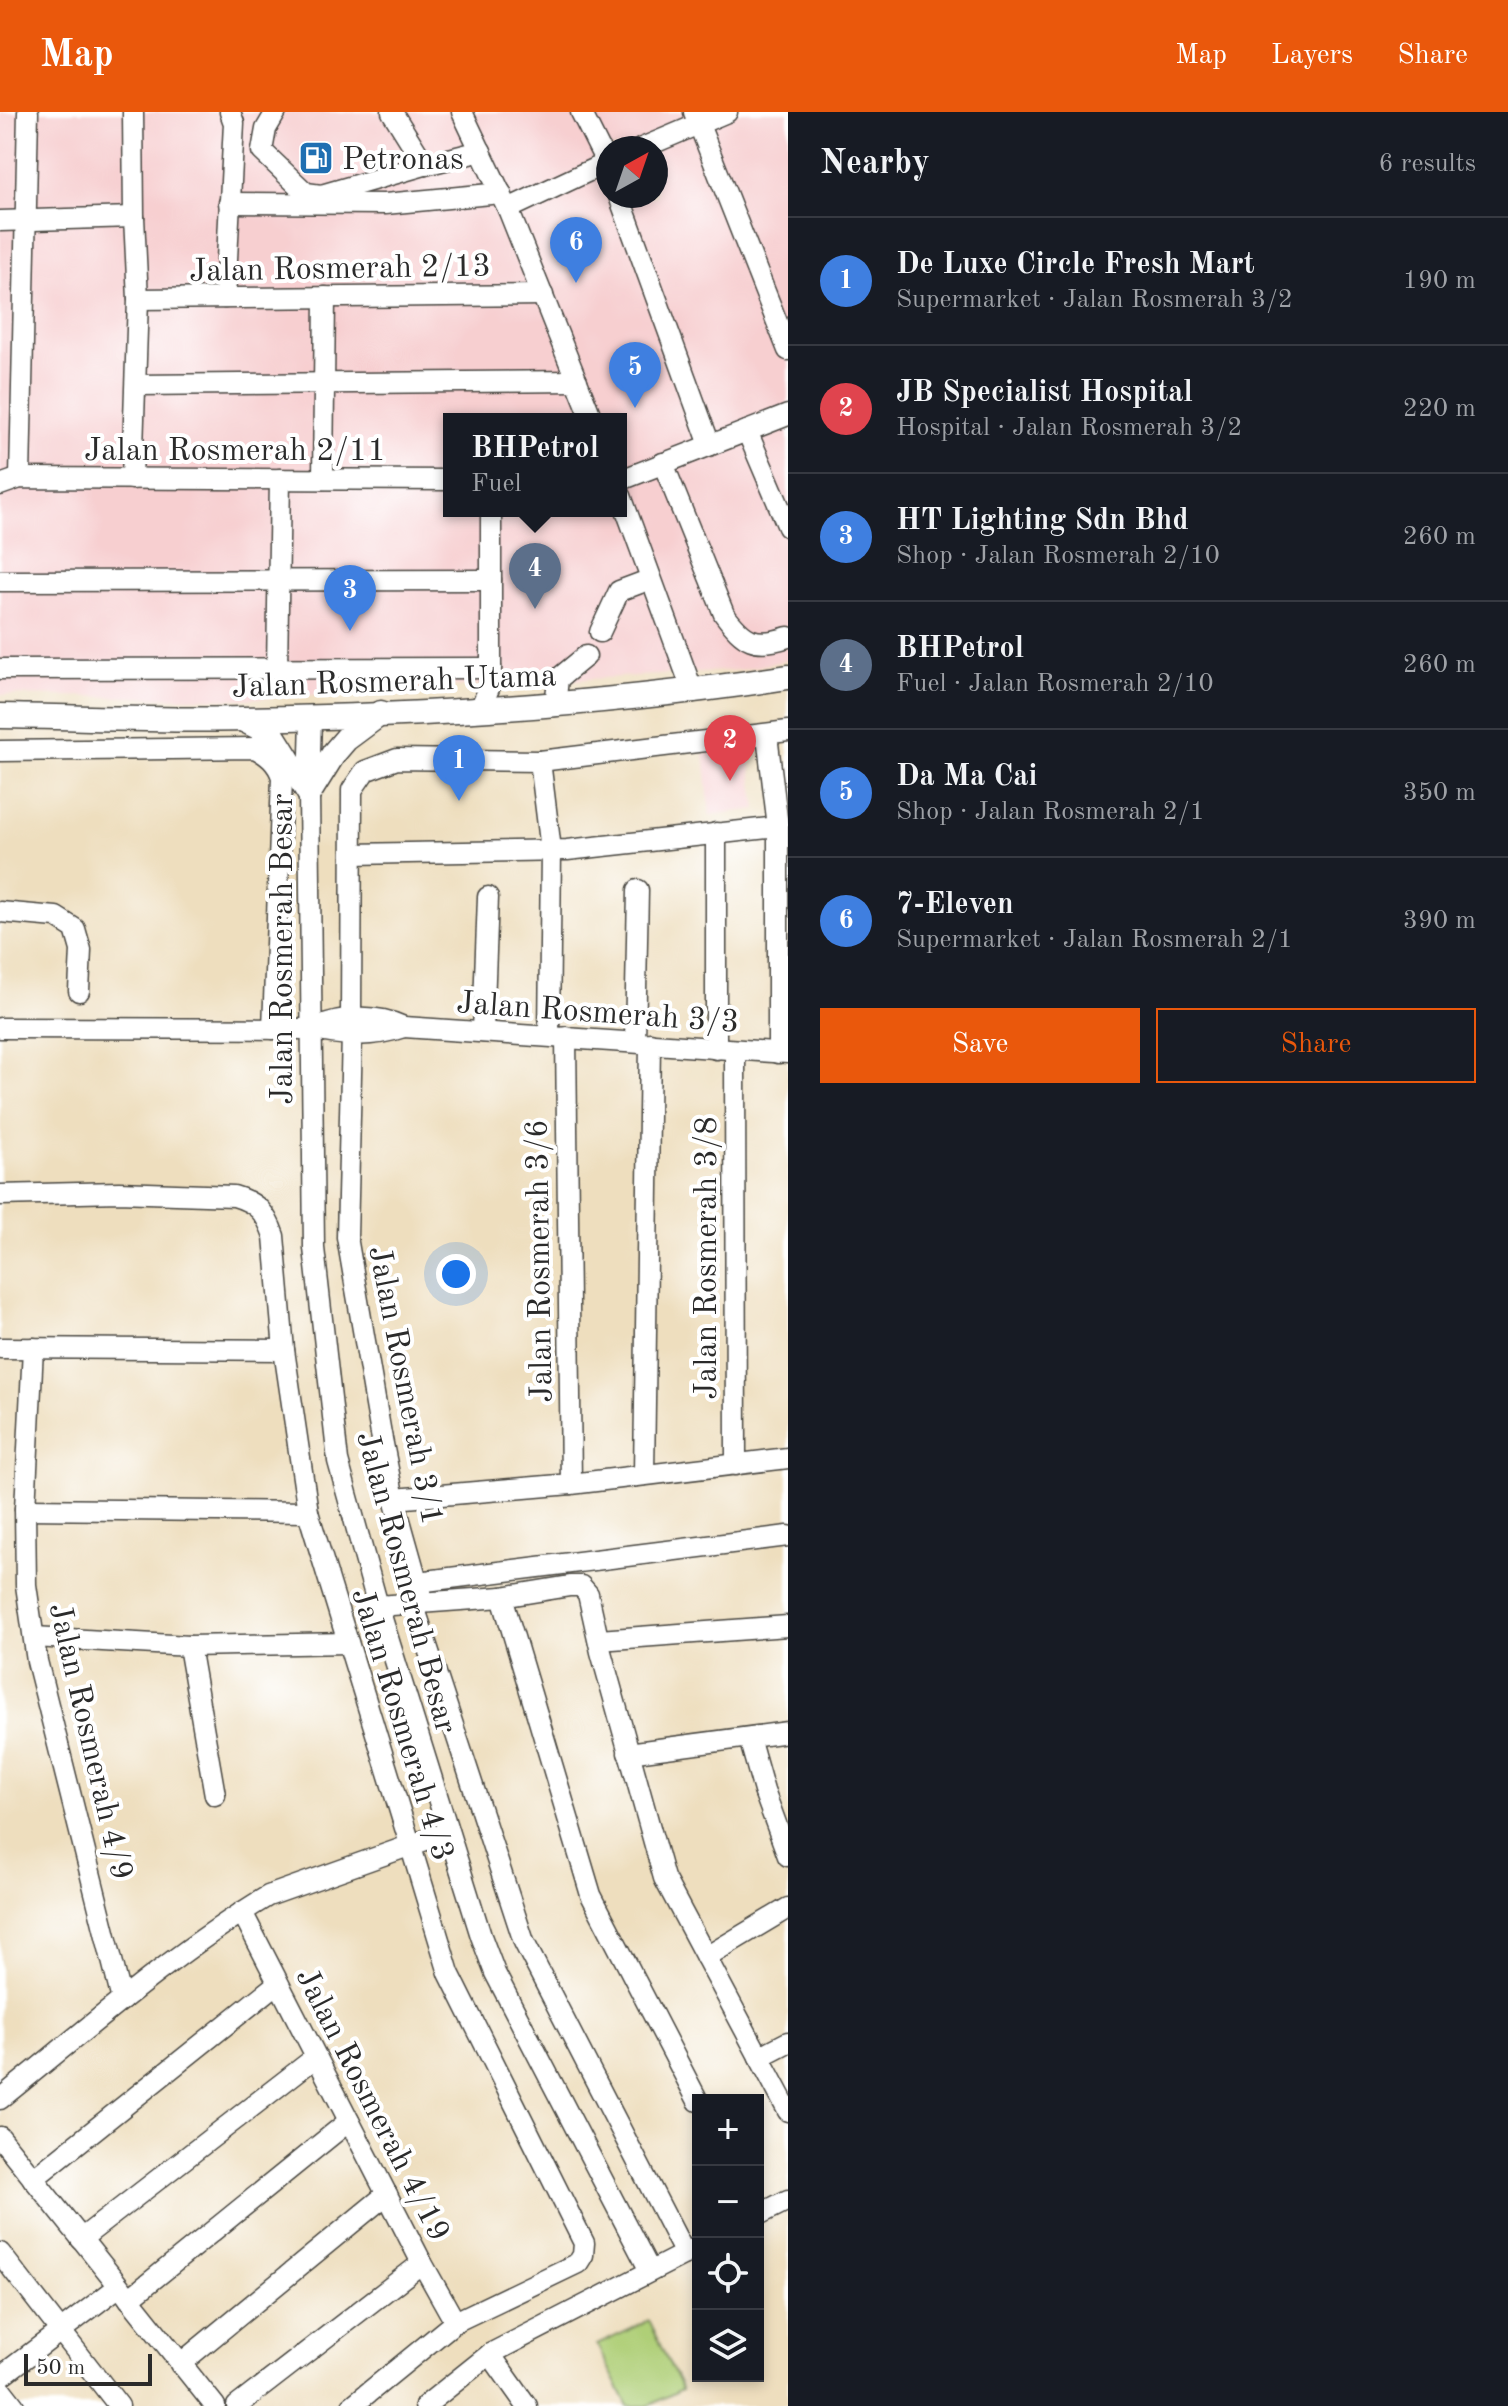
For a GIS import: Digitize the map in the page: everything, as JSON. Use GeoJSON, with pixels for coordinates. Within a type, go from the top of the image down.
{"type":"FeatureCollection","features":[{"type":"Feature","properties":{"kind":"main road","name":"Jalan Rosmerah Utama"},"geometry":{"type":"LineString","coordinates":[[0,716],[242,719],[479,711],[693,692],[788,677]]}},
{"type":"Feature","properties":{"kind":"main road"},"geometry":{"type":"LineString","coordinates":[[242,719],[272,734],[309,793],[346,739],[381,713]]}},
{"type":"Feature","properties":{"kind":"street"},"geometry":{"type":"LineString","coordinates":[[20,478],[28,112]]}},
{"type":"Feature","properties":{"kind":"street"},"geometry":{"type":"LineString","coordinates":[[132,479],[138,299],[133,112]]}},
{"type":"Feature","properties":{"kind":"street"},"geometry":{"type":"LineString","coordinates":[[225,298],[234,123],[230,112]]}},
{"type":"Feature","properties":{"kind":"street"},"geometry":{"type":"LineString","coordinates":[[276,112],[266,129],[262,151],[306,193],[321,195],[481,151]]}},
{"type":"Feature","properties":{"kind":"street"},"geometry":{"type":"LineString","coordinates":[[392,112],[425,165]]}},
{"type":"Feature","properties":{"kind":"street"},"geometry":{"type":"LineString","coordinates":[[462,112],[504,201],[590,413]]}},
{"type":"Feature","properties":{"kind":"street"},"geometry":{"type":"LineString","coordinates":[[581,112],[596,141]]}},
{"type":"Feature","properties":{"kind":"street"},"geometry":{"type":"LineString","coordinates":[[664,136],[696,118],[727,112]]}},
{"type":"Feature","properties":{"kind":"street"},"geometry":{"type":"LineString","coordinates":[[696,118],[788,350]]}},
{"type":"Feature","properties":{"kind":"street"},"geometry":{"type":"LineString","coordinates":[[229,203],[504,201],[596,168]]}},
{"type":"Feature","properties":{"kind":"street"},"geometry":{"type":"LineString","coordinates":[[623,208],[710,445]]}},
{"type":"Feature","properties":{"kind":"street"},"geometry":{"type":"LineString","coordinates":[[0,221],[134,217]]}},
{"type":"Feature","properties":{"kind":"street","name":"Jalan Rosmerah 2/13"},"geometry":{"type":"LineString","coordinates":[[138,299],[543,295]]}},
{"type":"Feature","properties":{"kind":"street"},"geometry":{"type":"LineString","coordinates":[[323,479],[325,297]]}},
{"type":"Feature","properties":{"kind":"street"},"geometry":{"type":"LineString","coordinates":[[137,385],[577,381]]}},
{"type":"Feature","properties":{"kind":"street"},"geometry":{"type":"LineString","coordinates":[[627,478],[788,415]]}},
{"type":"Feature","properties":{"kind":"street"},"geometry":{"type":"LineString","coordinates":[[747,431],[788,527]]}},
{"type":"Feature","properties":{"kind":"street"},"geometry":{"type":"LineString","coordinates":[[663,463],[724,614],[736,631],[752,642],[788,637]]}},
{"type":"Feature","properties":{"kind":"street","name":"Jalan Rosmerah 2/11"},"geometry":{"type":"LineString","coordinates":[[0,468],[20,478]]}},
{"type":"Feature","properties":{"kind":"street","name":"Jalan Rosmerah 2/11"},"geometry":{"type":"LineString","coordinates":[[0,485],[20,478],[443,480]]}},
{"type":"Feature","properties":{"kind":"street"},"geometry":{"type":"LineString","coordinates":[[277,669],[280,479]]}},
{"type":"Feature","properties":{"kind":"street"},"geometry":{"type":"LineString","coordinates":[[627,513],[693,692]]}},
{"type":"Feature","properties":{"kind":"street"},"geometry":{"type":"LineString","coordinates":[[479,711],[490,686],[491,517]]}},
{"type":"Feature","properties":{"kind":"street"},"geometry":{"type":"LineString","coordinates":[[600,632],[619,591],[651,579]]}},
{"type":"Feature","properties":{"kind":"street"},"geometry":{"type":"LineString","coordinates":[[0,581],[491,580]]}},
{"type":"Feature","properties":{"kind":"street"},"geometry":{"type":"LineString","coordinates":[[555,706],[558,679],[586,656]]}},
{"type":"Feature","properties":{"kind":"street"},"geometry":{"type":"LineString","coordinates":[[0,669],[491,668]]}},
{"type":"Feature","properties":{"kind":"street","name":"Jalan Rosmerah Besar"},"geometry":{"type":"LineString","coordinates":[[311,716],[309,793],[314,1248],[341,1475],[378,1606],[495,1973],[650,2271]]}},
{"type":"Feature","properties":{"kind":"street","name":"Jalan Rosmerah 3/1"},"geometry":{"type":"LineString","coordinates":[[692,2250],[524,1942],[418,1603],[418,1582],[394,1499],[347,1237],[352,790],[365,771],[397,759],[540,761],[788,731]]}},
{"type":"Feature","properties":{"kind":"street"},"geometry":{"type":"LineString","coordinates":[[767,735],[778,827],[783,1053]]}},
{"type":"Feature","properties":{"kind":"street"},"geometry":{"type":"LineString","coordinates":[[0,751],[255,748],[267,754],[279,767],[282,777],[273,1029]]}},
{"type":"Feature","properties":{"kind":"street","name":"Jalan Rosmerah 3/6"},"geometry":{"type":"LineString","coordinates":[[540,761],[551,850],[571,1484]]}},
{"type":"Feature","properties":{"kind":"street"},"geometry":{"type":"LineString","coordinates":[[352,854],[551,850],[778,827]]}},
{"type":"Feature","properties":{"kind":"street","name":"Jalan Rosmerah 3/8"},"geometry":{"type":"LineString","coordinates":[[716,833],[736,1465]]}},
{"type":"Feature","properties":{"kind":"street"},"geometry":{"type":"LineString","coordinates":[[638,890],[643,1042],[644,1474]]}},
{"type":"Feature","properties":{"kind":"street"},"geometry":{"type":"LineString","coordinates":[[483,1032],[488,897]]}},
{"type":"Feature","properties":{"kind":"street"},"geometry":{"type":"LineString","coordinates":[[0,912],[56,917],[75,929],[81,950],[79,991]]}},
{"type":"Feature","properties":{"kind":"street","name":"Jalan Rosmerah 3/3"},"geometry":{"type":"LineString","coordinates":[[0,1028],[311,1029],[331,1020],[351,1026],[385,1019],[404,1027],[783,1053]]}},
{"type":"Feature","properties":{"kind":"street","name":"Jalan Rosmerah 4/3"},"geometry":{"type":"LineString","coordinates":[[0,1195],[119,1192],[234,1196],[249,1200],[261,1208],[274,1236],[284,1350],[308,1512],[449,1973],[584,2243],[583,2255],[578,2263],[455,2322]]}},
{"type":"Feature","properties":{"kind":"street"},"geometry":{"type":"LineString","coordinates":[[0,1348],[284,1350]]}},
{"type":"Feature","properties":{"kind":"street","name":"Jalan Rosmerah 4/9"},"geometry":{"type":"LineString","coordinates":[[33,1348],[25,1509],[26,1585],[37,1661],[122,2000]]}},
{"type":"Feature","properties":{"kind":"street"},"geometry":{"type":"LineString","coordinates":[[394,1499],[571,1484],[788,1458]]}},
{"type":"Feature","properties":{"kind":"street"},"geometry":{"type":"LineString","coordinates":[[25,1509],[308,1512]]}},
{"type":"Feature","properties":{"kind":"street"},"geometry":{"type":"LineString","coordinates":[[418,1582],[788,1536]]}},
{"type":"Feature","properties":{"kind":"street"},"geometry":{"type":"LineString","coordinates":[[378,1606],[502,1597],[581,1586],[588,1594],[628,1753],[664,1878],[787,2108]]}},
{"type":"Feature","properties":{"kind":"street"},"geometry":{"type":"LineString","coordinates":[[502,1597],[591,1895],[694,2094]]}},
{"type":"Feature","properties":{"kind":"street"},"geometry":{"type":"LineString","coordinates":[[599,1640],[788,1626]]}},
{"type":"Feature","properties":{"kind":"street"},"geometry":{"type":"LineString","coordinates":[[34,1637],[189,1646],[348,1643]]}},
{"type":"Feature","properties":{"kind":"street"},"geometry":{"type":"LineString","coordinates":[[189,1646],[215,1795]]}},
{"type":"Feature","properties":{"kind":"street"},"geometry":{"type":"LineString","coordinates":[[628,1753],[788,1732]]}},
{"type":"Feature","properties":{"kind":"street"},"geometry":{"type":"LineString","coordinates":[[749,1738],[788,1856]]}},
{"type":"Feature","properties":{"kind":"street"},"geometry":{"type":"LineString","coordinates":[[0,2099],[122,2000],[268,1896],[448,1832]]}},
{"type":"Feature","properties":{"kind":"street"},"geometry":{"type":"LineString","coordinates":[[706,1957],[788,1908]]}},
{"type":"Feature","properties":{"kind":"street","name":"Jalan Rosmerah 4/19"},"geometry":{"type":"LineString","coordinates":[[242,1912],[455,2322]]}},
{"type":"Feature","properties":{"kind":"street"},"geometry":{"type":"LineString","coordinates":[[33,2179],[278,1983]]}},
{"type":"Feature","properties":{"kind":"street"},"geometry":{"type":"LineString","coordinates":[[759,2057],[788,2042]]}},
{"type":"Feature","properties":{"kind":"street"},"geometry":{"type":"LineString","coordinates":[[81,2239],[316,2057]]}},
{"type":"Feature","properties":{"kind":"street"},"geometry":{"type":"LineString","coordinates":[[0,2377],[60,2330],[124,2293],[349,2121]]}},
{"type":"Feature","properties":{"kind":"street"},"geometry":{"type":"LineString","coordinates":[[0,2137],[215,2406]]}},
{"type":"Feature","properties":{"kind":"street"},"geometry":{"type":"LineString","coordinates":[[180,2364],[387,2194]]}},
{"type":"Feature","properties":{"kind":"street"},"geometry":{"type":"LineString","coordinates":[[764,2212],[788,2200]]}},
{"type":"Feature","properties":{"kind":"street"},"geometry":{"type":"LineString","coordinates":[[425,2406],[490,2354],[692,2250]]}},
{"type":"Feature","properties":{"kind":"street"},"geometry":{"type":"LineString","coordinates":[[0,2253],[119,2406]]}},
{"type":"Feature","properties":{"kind":"street"},"geometry":{"type":"LineString","coordinates":[[237,2406],[422,2263]]}},
{"type":"Feature","properties":{"kind":"street"},"geometry":{"type":"LineString","coordinates":[[352,2406],[455,2322]]}},
{"type":"Feature","properties":{"kind":"street"},"geometry":{"type":"LineString","coordinates":[[490,2354],[527,2406]]}},
{"type":"Feature","properties":{"kind":"street"},"geometry":{"type":"LineString","coordinates":[[0,2388],[14,2406]]}},
{"type":"Feature","properties":{"kind":"shaded area"},"geometry":{"type":"Polygon","coordinates":[[[0,112],[788,112],[788,660],[741,670],[244,699],[0,695],[0,112]]]}},
{"type":"Feature","properties":{"kind":"shaded area"},"geometry":{"type":"Polygon","coordinates":[[[748,747],[757,809],[710,815],[704,753],[748,747]]]}},
{"type":"Feature","properties":{"kind":"green space"},"geometry":{"type":"Polygon","coordinates":[[[648,2321],[682,2389],[648,2406],[628,2406],[597,2345],[648,2321]]]}},
{"type":"Feature","properties":{"kind":"place","name":"Petronas"},"geometry":{"type":"Point","coordinates":[316,158]}},
{"type":"Feature","properties":{"kind":"place","name":"7-Eleven"},"geometry":{"type":"Point","coordinates":[576,283]}},
{"type":"Feature","properties":{"kind":"place","name":"Da Ma Cai"},"geometry":{"type":"Point","coordinates":[635,408]}},
{"type":"Feature","properties":{"kind":"place","name":"BHPetrol"},"geometry":{"type":"Point","coordinates":[535,609]}},
{"type":"Feature","properties":{"kind":"place","name":"HT Lighting Sdn Bhd"},"geometry":{"type":"Point","coordinates":[350,631]}},
{"type":"Feature","properties":{"kind":"place","name":"JB Specialist Hospital"},"geometry":{"type":"Point","coordinates":[730,781]}},
{"type":"Feature","properties":{"kind":"place","name":"De Luxe Circle Fresh Mart"},"geometry":{"type":"Point","coordinates":[459,801]}}]}
